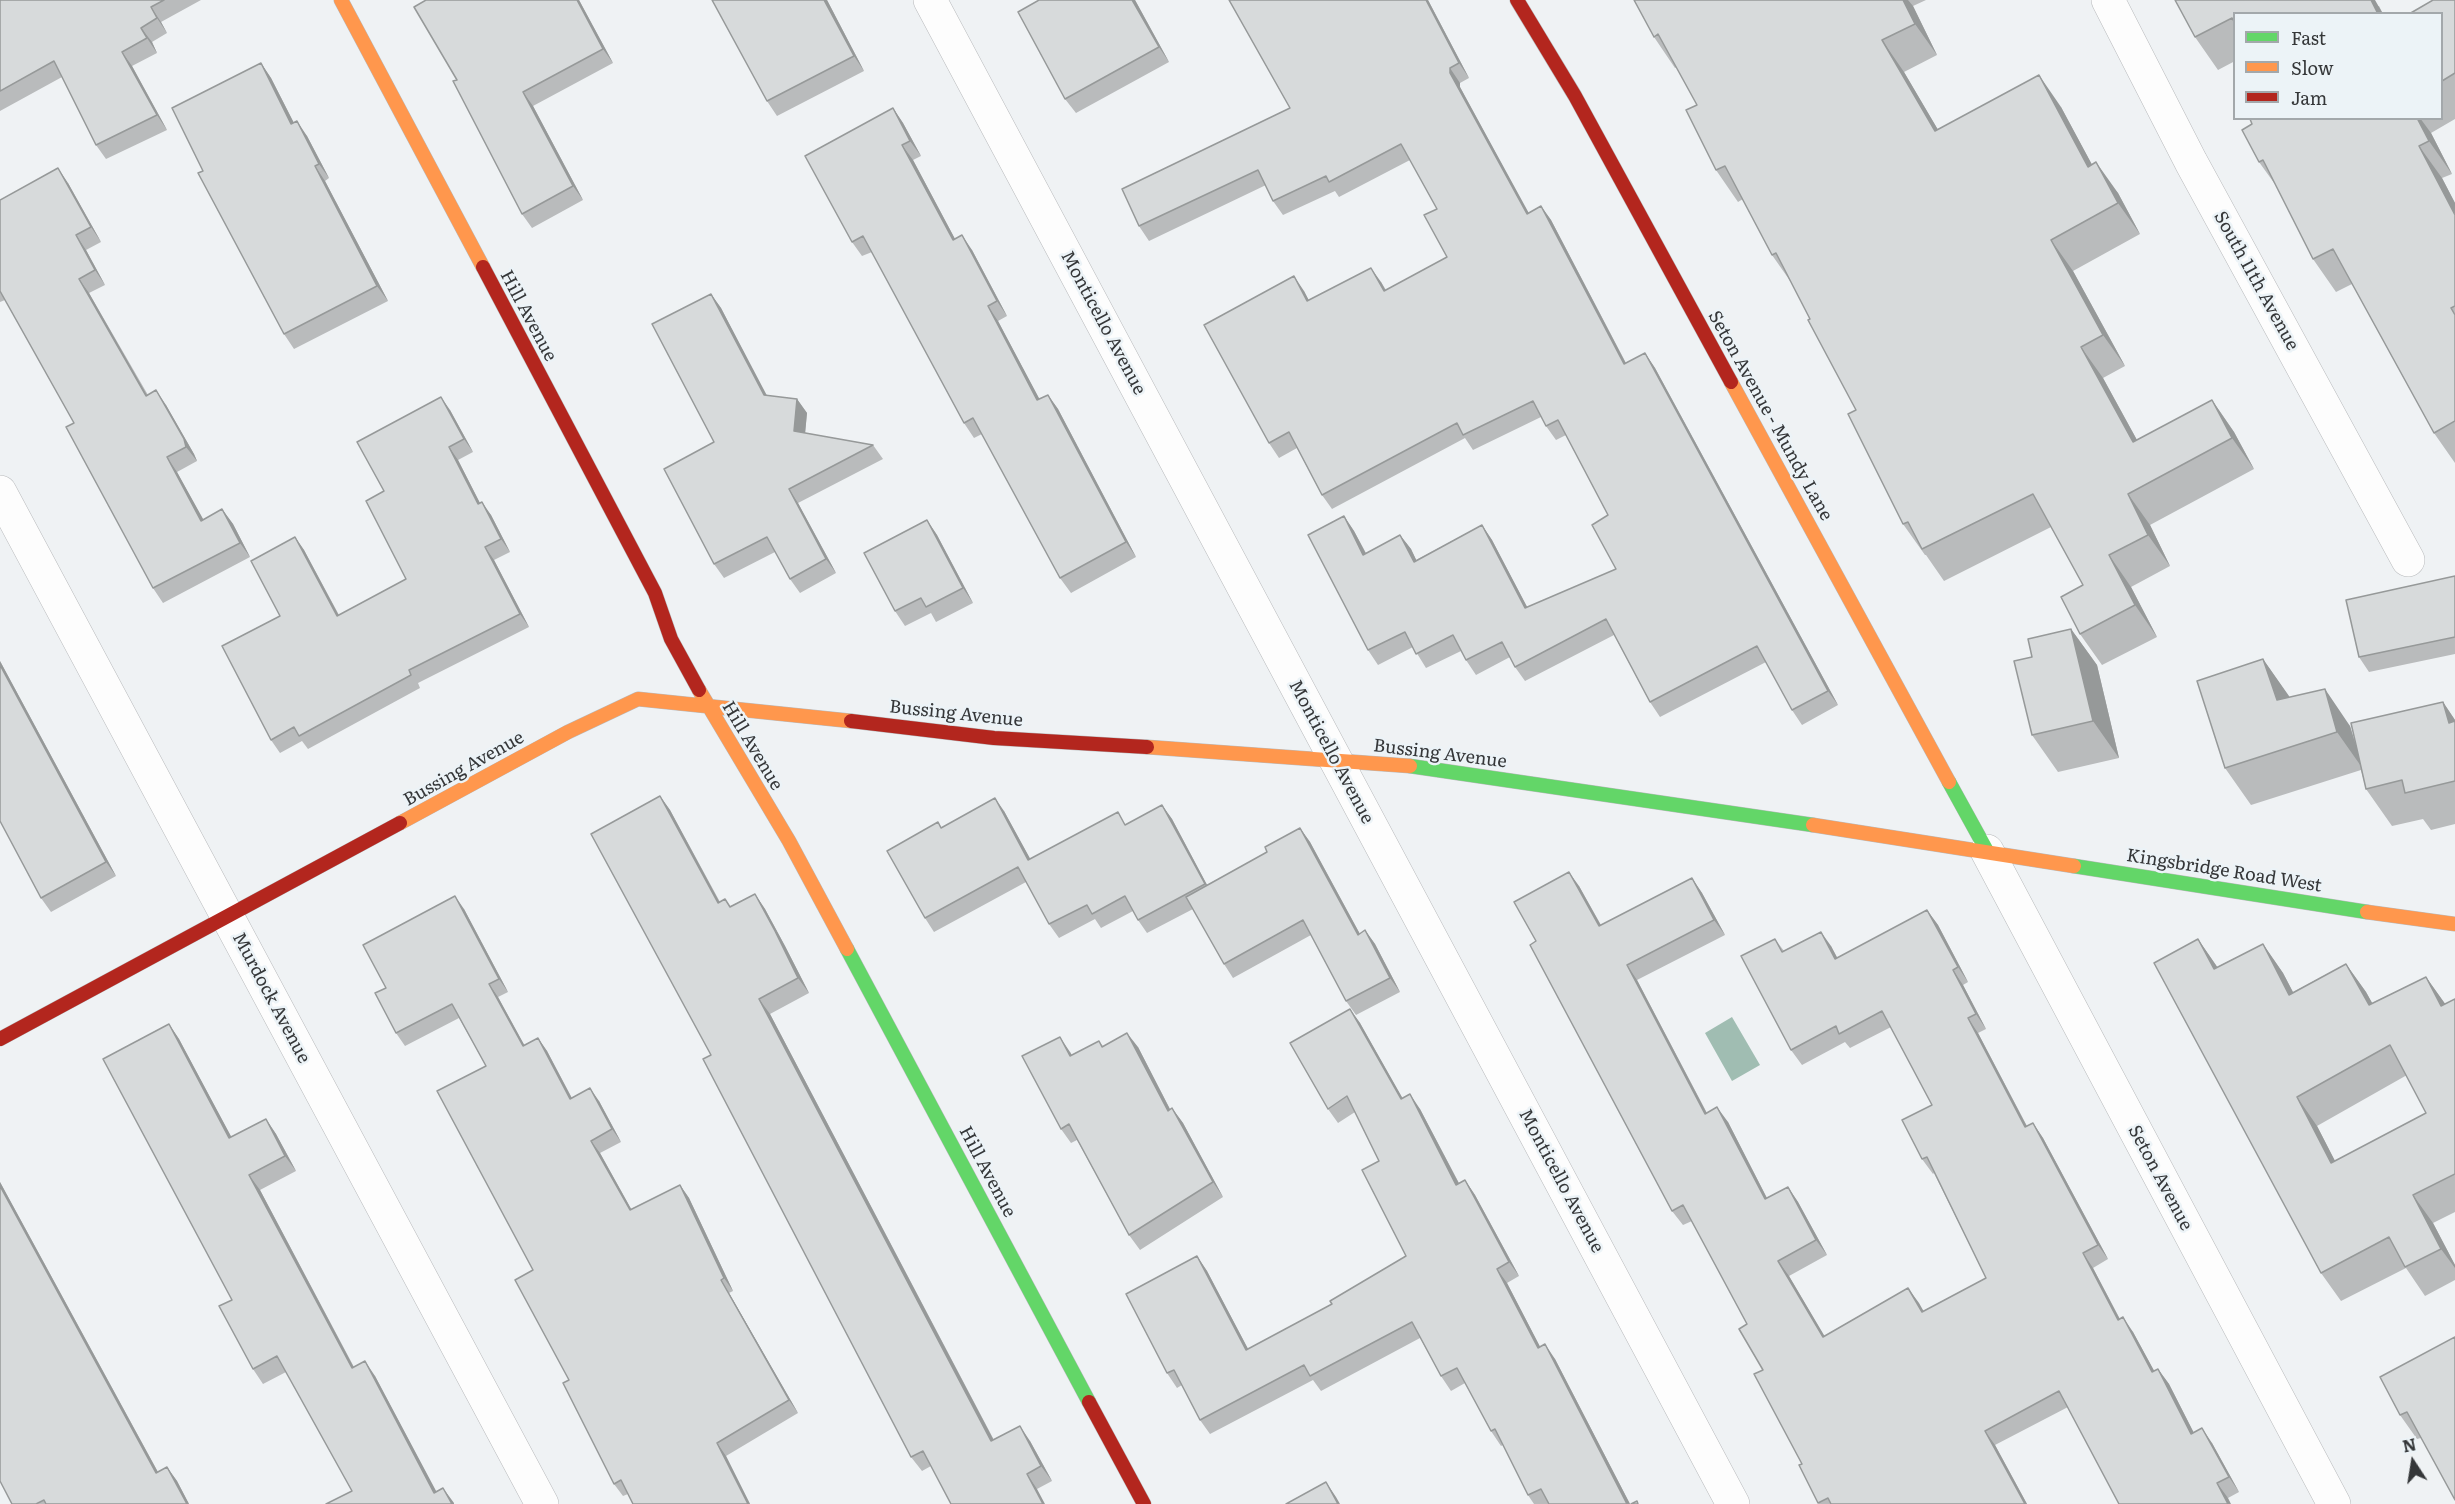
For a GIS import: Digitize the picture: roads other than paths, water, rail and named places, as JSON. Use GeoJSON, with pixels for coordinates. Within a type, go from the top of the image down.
{"type":"FeatureCollection","features":[{"type":"Feature","properties":{"kind":"street","name":"Hill Avenue"},"geometry":{"type":"LineString","coordinates":[[341,0],[655,593],[671,639],[708,706],[789,841],[1144,1504]]}},
{"type":"Feature","properties":{"kind":"street","name":"Monticello Avenue"},"geometry":{"type":"LineString","coordinates":[[930,0],[1733,1504]]}},
{"type":"Feature","properties":{"kind":"street","name":"Seton Avenue - Mundy Lane"},"geometry":{"type":"LineString","coordinates":[[1517,0],[1575,96],[1987,852]]}},
{"type":"Feature","properties":{"kind":"street","name":"South 11th Avenue"},"geometry":{"type":"LineString","coordinates":[[2108,0],[2191,162],[2408,560]]}},
{"type":"Feature","properties":{"kind":"street","name":"Murdock Avenue"},"geometry":{"type":"LineString","coordinates":[[0,492],[542,1504]]}},
{"type":"Feature","properties":{"kind":"street","name":"Bussing Avenue"},"geometry":{"type":"LineString","coordinates":[[0,1040],[568,732],[638,699],[994,738],[1336,760],[1423,768],[1987,852]]}},
{"type":"Feature","properties":{"kind":"street","name":"Kingsbridge Road West"},"geometry":{"type":"LineString","coordinates":[[1987,852],[2306,903],[2455,924]]}},
{"type":"Feature","properties":{"kind":"street","name":"Seton Avenue"},"geometry":{"type":"LineString","coordinates":[[1987,852],[2334,1504]]}}]}
